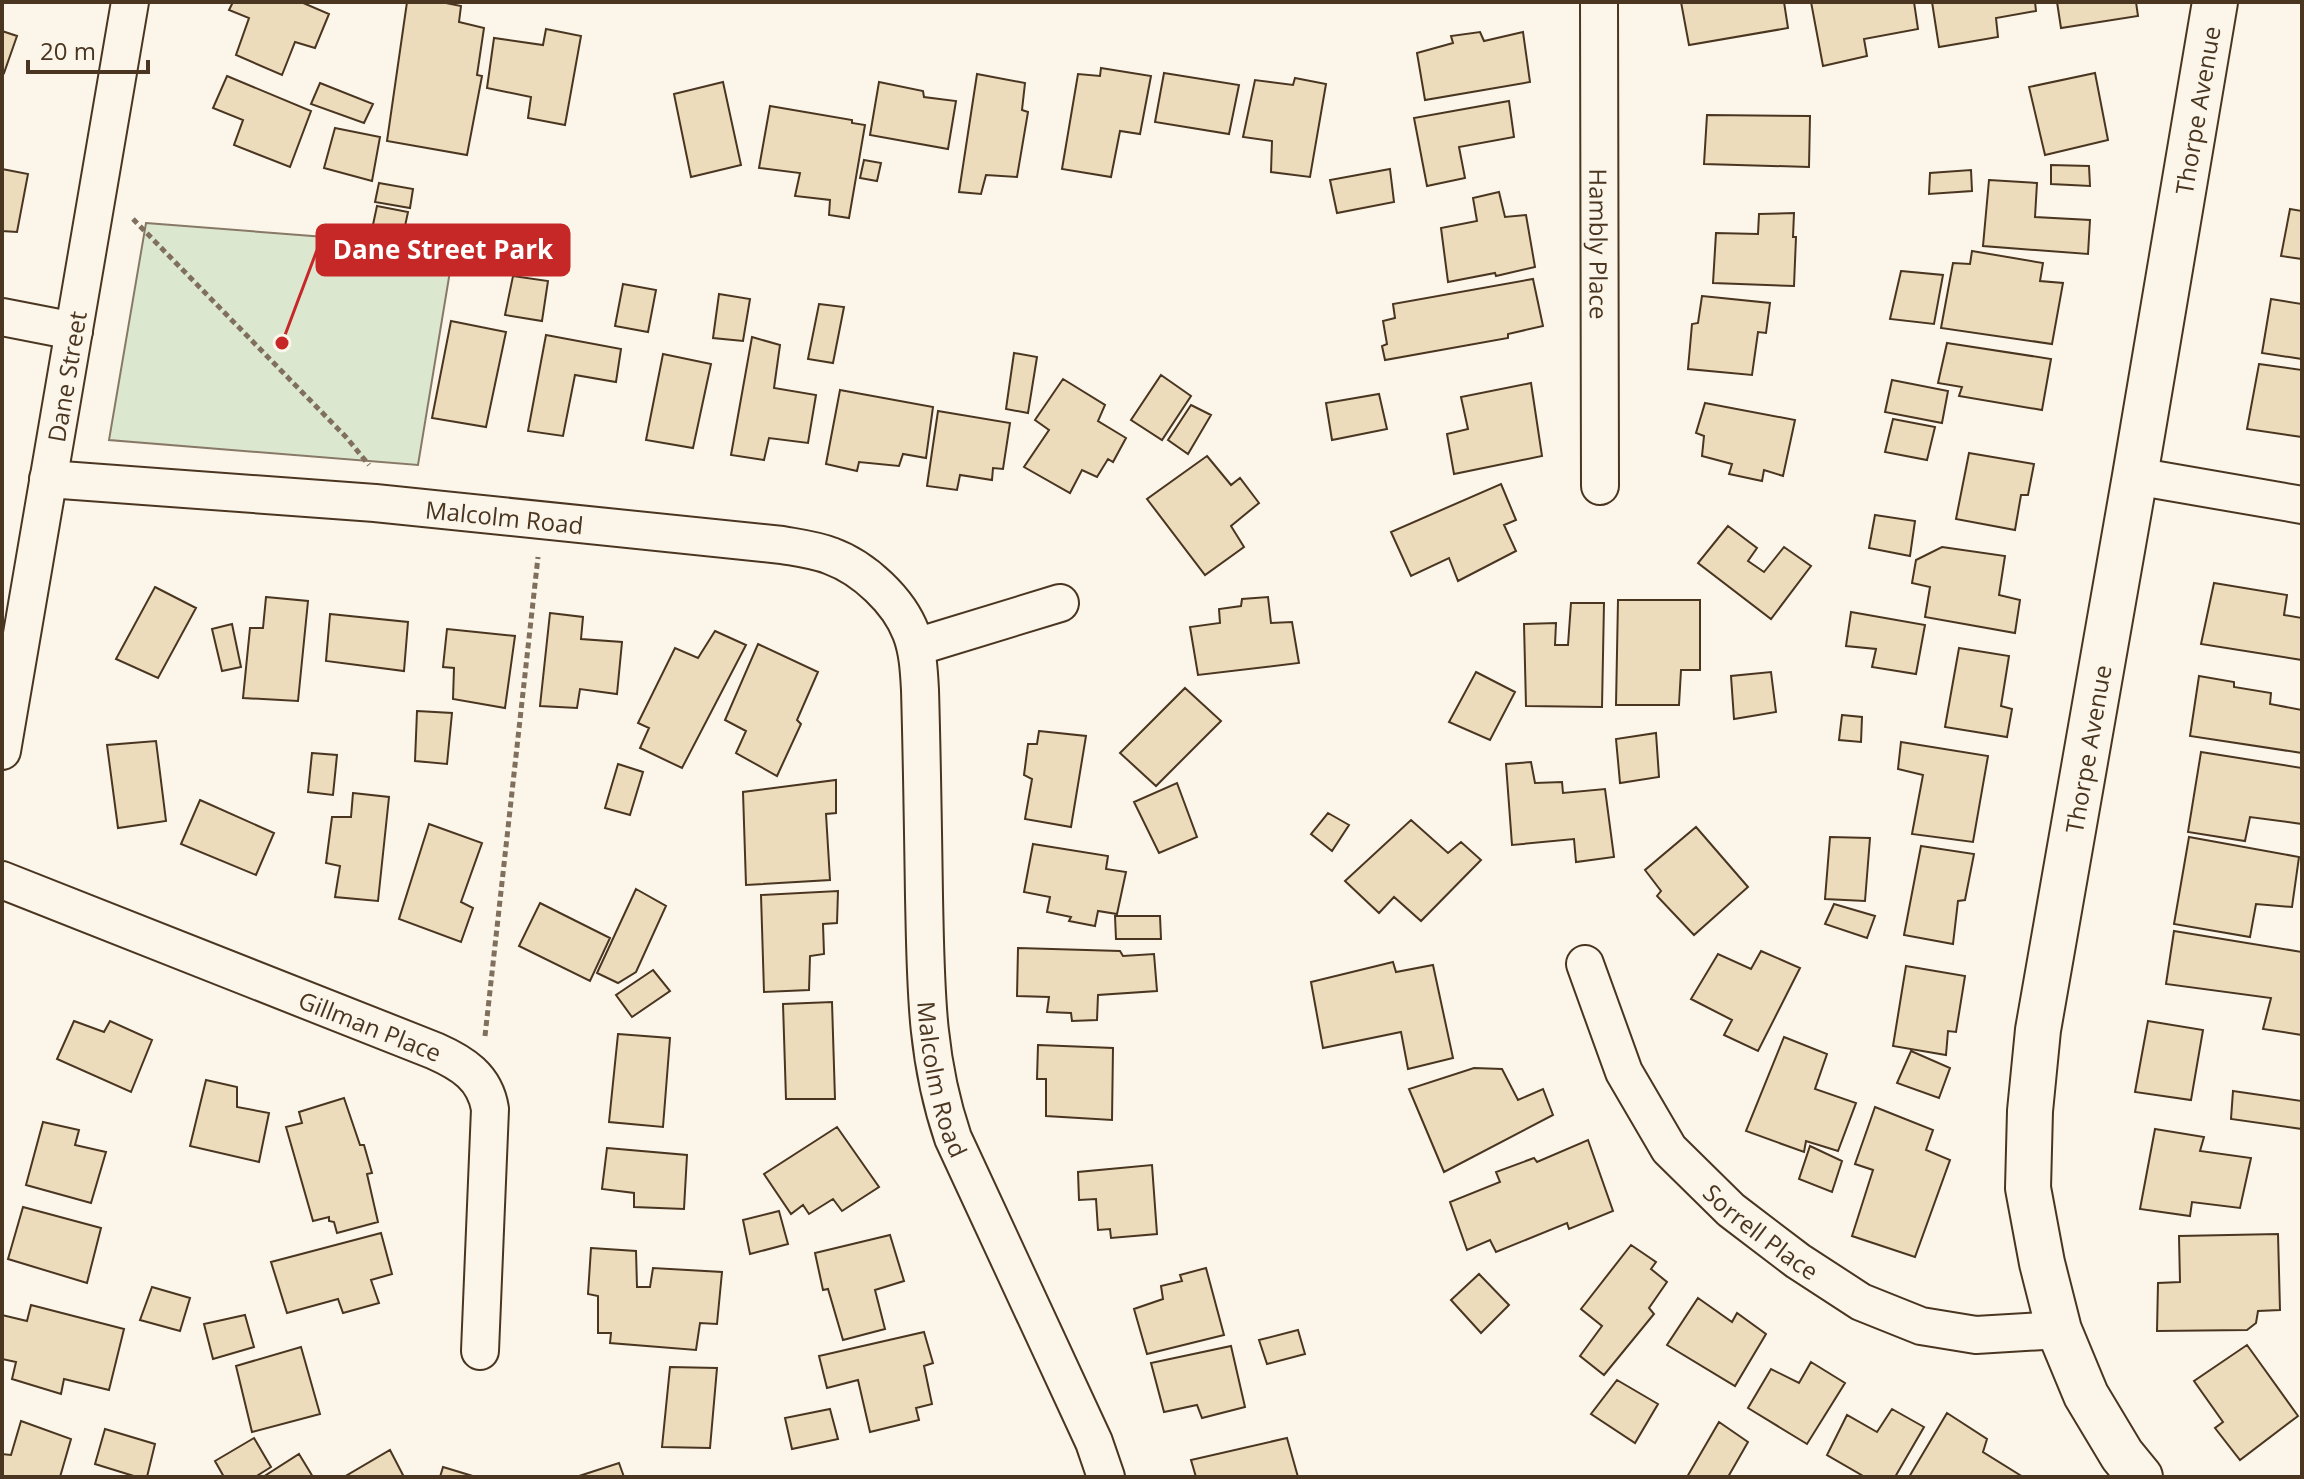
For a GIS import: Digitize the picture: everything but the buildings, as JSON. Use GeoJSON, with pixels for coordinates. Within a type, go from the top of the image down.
{"type":"FeatureCollection","features":[{"type":"Feature","properties":{"kind":"street","name":"Dane Street"},"geometry":{"type":"LineString","coordinates":[[2,751],[130,2]]}},
{"type":"Feature","properties":{"kind":"street","name":"Hambly Place"},"geometry":{"type":"LineString","coordinates":[[1599,2],[1600,486]]}},
{"type":"Feature","properties":{"kind":"street","name":"Thorpe Avenue"},"geometry":{"type":"LineString","coordinates":[[2140,1477],[2122,1455],[2086,1395],[2059,1330],[2028,1188],[2030,1111],[2038,1030],[2215,2]]}},
{"type":"Feature","properties":{"kind":"street"},"geometry":{"type":"LineString","coordinates":[[2,317],[74,331]]}},
{"type":"Feature","properties":{"kind":"street"},"geometry":{"type":"LineString","coordinates":[[2135,476],[2302,505]]}},
{"type":"Feature","properties":{"kind":"street","name":"Malcolm Road"},"geometry":{"type":"LineString","coordinates":[[48,479],[375,503],[782,545],[834,556],[858,570],[880,589],[908,624],[916,647],[920,690],[926,996],[937,1082],[953,1138],[1094,1442],[1106,1477]]}},
{"type":"Feature","properties":{"kind":"street"},"geometry":{"type":"LineString","coordinates":[[916,647],[1060,603]]}},
{"type":"Feature","properties":{"kind":"street","name":"Gillman Place"},"geometry":{"type":"LineString","coordinates":[[2,880],[435,1051],[465,1067],[480,1081]]}},
{"type":"Feature","properties":{"kind":"street","name":"Sorrell Place"},"geometry":{"type":"LineString","coordinates":[[1585,964],[1624,1072],[1669,1149],[1731,1210],[1798,1261],[1861,1302],[1921,1326],[1976,1335],[2059,1330]]}},
{"type":"Feature","properties":{"kind":"street"},"geometry":{"type":"LineString","coordinates":[[480,1081],[490,1109],[480,1351]]}},
{"type":"Feature","properties":{"kind":"path"},"geometry":{"type":"LineString","coordinates":[[98,184],[360,452],[376,479],[375,503]]}},
{"type":"Feature","properties":{"kind":"path"},"geometry":{"type":"LineString","coordinates":[[480,1081],[542,520]]}},
{"type":"Feature","properties":{"kind":"green space"},"geometry":{"type":"Polygon","coordinates":[[[146,223],[454,247],[418,465],[109,440],[146,223]]]}},
{"type":"Feature","properties":{"kind":"place","name":"Dane Street Park"},"geometry":{"type":"Point","coordinates":[282,343]}}]}
